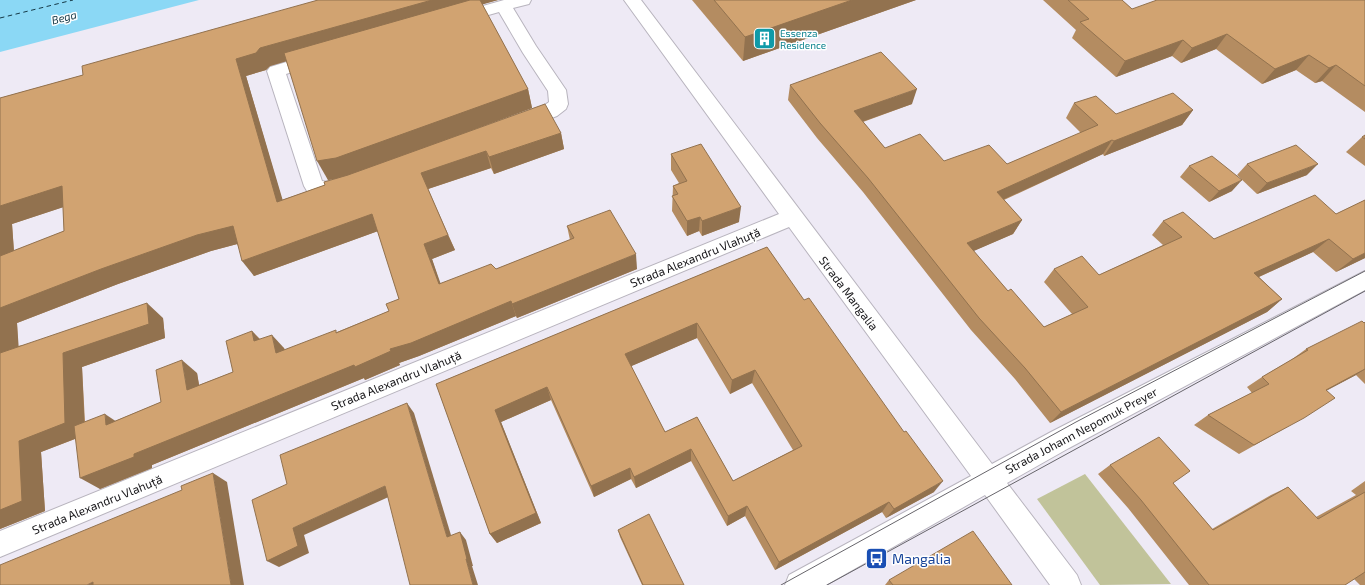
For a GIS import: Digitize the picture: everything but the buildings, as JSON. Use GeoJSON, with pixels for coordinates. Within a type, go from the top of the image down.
{"type":"FeatureCollection","features":[{"type":"Feature","properties":{"kind":"street"},"geometry":{"type":"LineString","coordinates":[[442,23],[523,0]]}},
{"type":"Feature","properties":{"kind":"street","name":"Strada Mangalia"},"geometry":{"type":"LineString","coordinates":[[632,0],[1067,585]]}},
{"type":"Feature","properties":{"kind":"street"},"geometry":{"type":"LineString","coordinates":[[503,5],[529,49],[557,90],[559,104],[550,111],[506,128]]}},
{"type":"Feature","properties":{"kind":"street"},"geometry":{"type":"LineString","coordinates":[[329,56],[276,71],[314,186],[326,190],[364,180]]}},
{"type":"Feature","properties":{"kind":"street","name":"Strada Alexandru Vlahuță"},"geometry":{"type":"LineString","coordinates":[[0,544],[792,217]]}},
{"type":"Feature","properties":{"kind":"street","name":"Strada Johann Nepomuk Preyer"},"geometry":{"type":"LineString","coordinates":[[799,585],[1060,440],[1365,280]]}},
{"type":"Feature","properties":{"kind":"green space"},"geometry":{"type":"Polygon","coordinates":[[[1085,474],[1171,584],[1100,585],[1037,499],[1085,474]]]}},
{"type":"Feature","properties":{"kind":"water","name":"Bega"},"geometry":{"type":"Polygon","coordinates":[[[0,0],[199,0],[0,52],[0,0]]]}},
{"type":"Feature","properties":{"kind":"ferry route"},"geometry":{"type":"LineString","coordinates":[[0,18],[73,0]]}},
{"type":"Feature","properties":{"kind":"tram line"},"geometry":{"type":"LineString","coordinates":[[781,585],[1076,422],[1365,271]]}},
{"type":"Feature","properties":{"kind":"tram line"},"geometry":{"type":"LineString","coordinates":[[827,585],[1365,291]]}},
{"type":"Feature","properties":{"kind":"place","name":"Essenza Residence"},"geometry":{"type":"Point","coordinates":[765,39]}},
{"type":"Feature","properties":{"kind":"place","name":"Mangalia"},"geometry":{"type":"Point","coordinates":[877,558]}}]}
